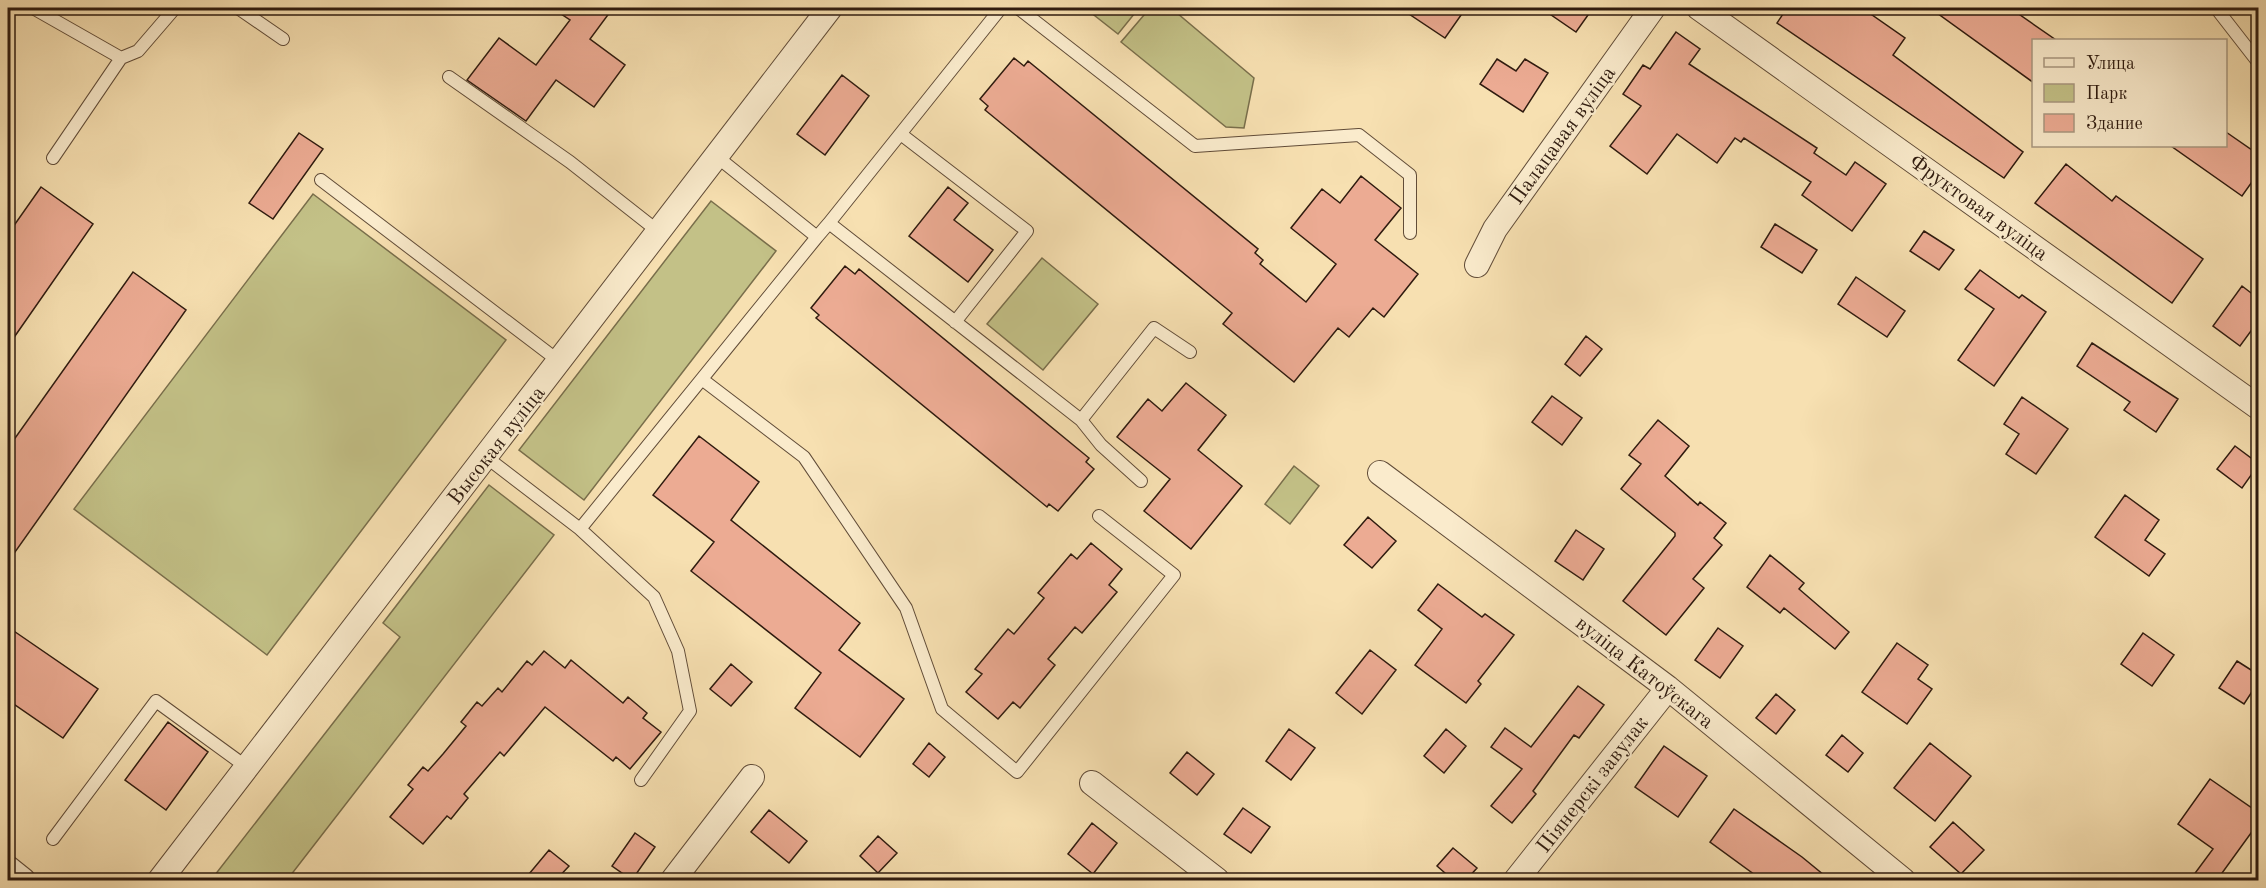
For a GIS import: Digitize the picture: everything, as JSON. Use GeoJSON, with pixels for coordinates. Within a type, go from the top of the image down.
{"type":"FeatureCollection","features":[{"type":"Feature","properties":{"kind":"street","name":"Высокая вуліца"},"geometry":{"type":"LineString","coordinates":[[160,880],[830,8]]}},
{"type":"Feature","properties":{"kind":"street","name":"Палацавая вуліца"},"geometry":{"type":"LineString","coordinates":[[1477,265],[1495,229],[1653,8]]}},
{"type":"Feature","properties":{"kind":"street","name":"Фруктовая вуліца"},"geometry":{"type":"LineString","coordinates":[[1699,8],[2259,407]]}},
{"type":"Feature","properties":{"kind":"street","name":"вуліца Катоўскага"},"geometry":{"type":"LineString","coordinates":[[1380,473],[1668,688],[1903,880]]}},
{"type":"Feature","properties":{"kind":"street","name":"Піянерскі завулак"},"geometry":{"type":"LineString","coordinates":[[1516,880],[1668,688]]}},
{"type":"Feature","properties":{"kind":"street"},"geometry":{"type":"LineString","coordinates":[[673,880],[752,777]]}},
{"type":"Feature","properties":{"kind":"street"},"geometry":{"type":"LineString","coordinates":[[1092,783],[1217,880]]}},
{"type":"Feature","properties":{"kind":"street"},"geometry":{"type":"LineString","coordinates":[[8,868],[23,880]]}},
{"type":"Feature","properties":{"kind":"lane"},"geometry":{"type":"LineString","coordinates":[[33,8],[121,58]]}},
{"type":"Feature","properties":{"kind":"lane"},"geometry":{"type":"LineString","coordinates":[[53,158],[121,58],[138,51],[175,8]]}},
{"type":"Feature","properties":{"kind":"lane"},"geometry":{"type":"LineString","coordinates":[[238,8],[283,39]]}},
{"type":"Feature","properties":{"kind":"lane"},"geometry":{"type":"LineString","coordinates":[[580,529],[902,135],[1001,8]]}},
{"type":"Feature","properties":{"kind":"lane"},"geometry":{"type":"LineString","coordinates":[[1018,8],[1195,146],[1359,135],[1410,175],[1410,233]]}},
{"type":"Feature","properties":{"kind":"lane"},"geometry":{"type":"LineString","coordinates":[[2216,8],[2259,62]]}},
{"type":"Feature","properties":{"kind":"lane"},"geometry":{"type":"LineString","coordinates":[[449,77],[570,162],[659,232]]}},
{"type":"Feature","properties":{"kind":"lane"},"geometry":{"type":"LineString","coordinates":[[902,135],[1027,231],[955,322]]}},
{"type":"Feature","properties":{"kind":"lane"},"geometry":{"type":"LineString","coordinates":[[716,156],[818,237]]}},
{"type":"Feature","properties":{"kind":"lane"},"geometry":{"type":"LineString","coordinates":[[321,180],[560,362]]}},
{"type":"Feature","properties":{"kind":"lane"},"geometry":{"type":"LineString","coordinates":[[829,223],[1081,420],[1101,445],[1142,481]]}},
{"type":"Feature","properties":{"kind":"lane"},"geometry":{"type":"LineString","coordinates":[[1081,420],[1154,328],[1190,352]]}},
{"type":"Feature","properties":{"kind":"lane"},"geometry":{"type":"LineString","coordinates":[[703,380],[804,457],[906,608],[942,709],[1017,772],[1174,575],[1099,516]]}},
{"type":"Feature","properties":{"kind":"lane"},"geometry":{"type":"LineString","coordinates":[[486,457],[580,529],[654,597],[678,651],[690,711],[641,780]]}},
{"type":"Feature","properties":{"kind":"lane"},"geometry":{"type":"LineString","coordinates":[[53,839],[156,701],[248,768]]}},
{"type":"Feature","properties":{"kind":"green space"},"geometry":{"type":"Polygon","coordinates":[[[1085,8],[1139,8],[1118,34],[1085,8]]]}},
{"type":"Feature","properties":{"kind":"green space"},"geometry":{"type":"Polygon","coordinates":[[[1150,8],[1171,8],[1254,78],[1244,128],[1226,127],[1121,42],[1150,8]]]}},
{"type":"Feature","properties":{"kind":"green space"},"geometry":{"type":"Polygon","coordinates":[[[313,194],[506,340],[267,655],[74,509],[313,194]]]}},
{"type":"Feature","properties":{"kind":"green space"},"geometry":{"type":"Polygon","coordinates":[[[711,201],[776,251],[584,500],[519,450],[711,201]]]}},
{"type":"Feature","properties":{"kind":"green space"},"geometry":{"type":"Polygon","coordinates":[[[1042,258],[1098,304],[1043,370],[987,324],[1042,258]]]}},
{"type":"Feature","properties":{"kind":"green space"},"geometry":{"type":"Polygon","coordinates":[[[1294,466],[1319,486],[1290,524],[1265,504],[1294,466]]]}},
{"type":"Feature","properties":{"kind":"green space"},"geometry":{"type":"Polygon","coordinates":[[[489,485],[554,535],[287,880],[211,880],[400,637],[383,623],[489,485]]]}},
{"type":"Feature","properties":{"kind":"building"},"geometry":{"type":"Polygon","coordinates":[[[552,8],[613,8],[590,39],[625,65],[594,107],[556,80],[526,121],[467,80],[499,38],[536,65],[570,20],[552,8]]]}},
{"type":"Feature","properties":{"kind":"building"},"geometry":{"type":"Polygon","coordinates":[[[1400,8],[1466,8],[1445,38],[1400,8]]]}},
{"type":"Feature","properties":{"kind":"building"},"geometry":{"type":"Polygon","coordinates":[[[1541,8],[1593,8],[1576,32],[1541,8]]]}},
{"type":"Feature","properties":{"kind":"building"},"geometry":{"type":"Polygon","coordinates":[[[1787,8],[1862,8],[1905,38],[1893,55],[2023,152],[2004,178],[1777,23],[1787,8]]]}},
{"type":"Feature","properties":{"kind":"building"},"geometry":{"type":"Polygon","coordinates":[[[1930,8],[2010,8],[2055,39],[2032,39],[2032,82],[1930,8]]]}},
{"type":"Feature","properties":{"kind":"building"},"geometry":{"type":"Polygon","coordinates":[[[1676,32],[1700,49],[1689,64],[1817,148],[1814,153],[1846,175],[1855,162],[1886,184],[1852,231],[1802,195],[1811,182],[1744,138],[1741,142],[1735,138],[1717,163],[1677,134],[1647,174],[1610,146],[1641,106],[1623,94],[1643,65],[1650,69],[1676,32]]]}},
{"type":"Feature","properties":{"kind":"building"},"geometry":{"type":"Polygon","coordinates":[[[1014,58],[1024,66],[1028,61],[1258,249],[1255,253],[1263,260],[1260,264],[1306,302],[1336,264],[1291,228],[1322,189],[1340,203],[1361,176],[1401,208],[1375,240],[1418,274],[1384,317],[1373,308],[1349,337],[1338,328],[1294,382],[1223,324],[1232,313],[985,110],[988,106],[980,99],[1014,58]]]}},
{"type":"Feature","properties":{"kind":"building"},"geometry":{"type":"Polygon","coordinates":[[[1497,59],[1516,71],[1525,59],[1548,73],[1523,112],[1480,84],[1497,59]]]}},
{"type":"Feature","properties":{"kind":"building"},"geometry":{"type":"Polygon","coordinates":[[[842,75],[869,96],[825,155],[797,134],[842,75]]]}},
{"type":"Feature","properties":{"kind":"building"},"geometry":{"type":"Polygon","coordinates":[[[299,133],[323,149],[273,219],[249,203],[299,133]]]}},
{"type":"Feature","properties":{"kind":"building"},"geometry":{"type":"Polygon","coordinates":[[[2227,133],[2259,155],[2259,172],[2242,196],[2172,147],[2227,147],[2227,133]]]}},
{"type":"Feature","properties":{"kind":"building"},"geometry":{"type":"Polygon","coordinates":[[[2066,164],[2112,201],[2116,196],[2203,259],[2172,303],[2035,203],[2066,164]]]}},
{"type":"Feature","properties":{"kind":"building"},"geometry":{"type":"Polygon","coordinates":[[[41,187],[93,224],[8,346],[8,234],[41,187]]]}},
{"type":"Feature","properties":{"kind":"building"},"geometry":{"type":"Polygon","coordinates":[[[948,187],[968,203],[954,220],[993,250],[968,282],[909,236],[948,187]]]}},
{"type":"Feature","properties":{"kind":"building"},"geometry":{"type":"Polygon","coordinates":[[[1775,224],[1817,250],[1802,273],[1761,247],[1775,224]]]}},
{"type":"Feature","properties":{"kind":"building"},"geometry":{"type":"Polygon","coordinates":[[[1924,231],[1954,250],[1939,270],[1910,251],[1924,231]]]}},
{"type":"Feature","properties":{"kind":"building"},"geometry":{"type":"Polygon","coordinates":[[[845,266],[855,274],[859,269],[1089,458],[1086,462],[1094,469],[1058,511],[1049,504],[1047,507],[816,318],[819,315],[811,308],[845,266]]]}},
{"type":"Feature","properties":{"kind":"building"},"geometry":{"type":"Polygon","coordinates":[[[1980,270],[2019,298],[2022,295],[2046,312],[1994,386],[1958,360],[1994,309],[1965,289],[1980,270]]]}},
{"type":"Feature","properties":{"kind":"building"},"geometry":{"type":"Polygon","coordinates":[[[133,272],[186,310],[8,562],[8,448],[133,272]]]}},
{"type":"Feature","properties":{"kind":"building"},"geometry":{"type":"Polygon","coordinates":[[[1856,277],[1905,311],[1887,337],[1838,304],[1856,277]]]}},
{"type":"Feature","properties":{"kind":"building"},"geometry":{"type":"Polygon","coordinates":[[[2242,286],[2259,299],[2259,320],[2240,346],[2213,326],[2242,286]]]}},
{"type":"Feature","properties":{"kind":"building"},"geometry":{"type":"Polygon","coordinates":[[[1586,336],[1602,349],[1580,376],[1565,364],[1586,336]]]}},
{"type":"Feature","properties":{"kind":"building"},"geometry":{"type":"Polygon","coordinates":[[[2092,343],[2178,399],[2156,432],[2124,410],[2130,402],[2077,366],[2092,343]]]}},
{"type":"Feature","properties":{"kind":"building"},"geometry":{"type":"Polygon","coordinates":[[[1186,383],[1226,415],[1198,450],[1242,486],[1191,549],[1144,511],[1170,479],[1117,437],[1148,399],[1162,411],[1186,383]]]}},
{"type":"Feature","properties":{"kind":"building"},"geometry":{"type":"Polygon","coordinates":[[[1552,396],[1582,418],[1562,445],[1532,422],[1552,396]]]}},
{"type":"Feature","properties":{"kind":"building"},"geometry":{"type":"Polygon","coordinates":[[[2022,397],[2068,429],[2036,474],[2006,454],[2019,434],[2004,424],[2022,397]]]}},
{"type":"Feature","properties":{"kind":"building"},"geometry":{"type":"Polygon","coordinates":[[[1658,420],[1689,446],[1665,476],[1698,505],[1700,502],[1726,523],[1714,538],[1722,545],[1693,579],[1704,588],[1666,635],[1623,601],[1675,536],[1675,533],[1621,489],[1641,464],[1629,455],[1658,420]]]}},
{"type":"Feature","properties":{"kind":"building"},"geometry":{"type":"Polygon","coordinates":[[[699,436],[759,482],[731,520],[860,623],[839,650],[904,699],[860,757],[795,708],[821,673],[691,571],[714,542],[653,495],[699,436]]]}},
{"type":"Feature","properties":{"kind":"building"},"geometry":{"type":"Polygon","coordinates":[[[2235,446],[2259,464],[2242,488],[2217,469],[2235,446]]]}},
{"type":"Feature","properties":{"kind":"building"},"geometry":{"type":"Polygon","coordinates":[[[2125,495],[2159,520],[2145,540],[2165,554],[2149,576],[2095,537],[2125,495]]]}},
{"type":"Feature","properties":{"kind":"building"},"geometry":{"type":"Polygon","coordinates":[[[1368,517],[1396,541],[1372,568],[1344,545],[1368,517]]]}},
{"type":"Feature","properties":{"kind":"building"},"geometry":{"type":"Polygon","coordinates":[[[1576,530],[1604,549],[1583,580],[1555,561],[1576,530]]]}},
{"type":"Feature","properties":{"kind":"building"},"geometry":{"type":"Polygon","coordinates":[[[1091,543],[1122,569],[1109,585],[1117,592],[1082,633],[1075,627],[1048,659],[1055,665],[1020,708],[1013,702],[998,719],[966,692],[982,674],[975,669],[1008,629],[1014,634],[1044,598],[1038,593],[1071,554],[1077,559],[1091,543]]]}},
{"type":"Feature","properties":{"kind":"building"},"geometry":{"type":"Polygon","coordinates":[[[1770,555],[1804,583],[1799,589],[1849,632],[1835,649],[1784,608],[1780,613],[1747,587],[1770,555]]]}},
{"type":"Feature","properties":{"kind":"building"},"geometry":{"type":"Polygon","coordinates":[[[1438,584],[1482,617],[1485,614],[1514,635],[1478,681],[1481,684],[1466,703],[1415,665],[1442,629],[1418,610],[1438,584]]]}},
{"type":"Feature","properties":{"kind":"building"},"geometry":{"type":"Polygon","coordinates":[[[8,627],[98,689],[63,738],[8,700],[8,627]]]}},
{"type":"Feature","properties":{"kind":"building"},"geometry":{"type":"Polygon","coordinates":[[[1718,628],[1743,646],[1720,678],[1695,660],[1718,628]]]}},
{"type":"Feature","properties":{"kind":"building"},"geometry":{"type":"Polygon","coordinates":[[[2143,633],[2174,655],[2152,686],[2121,664],[2143,633]]]}},
{"type":"Feature","properties":{"kind":"building"},"geometry":{"type":"Polygon","coordinates":[[[1897,643],[1928,665],[1918,679],[1932,689],[1907,724],[1862,692],[1897,643]]]}},
{"type":"Feature","properties":{"kind":"building"},"geometry":{"type":"Polygon","coordinates":[[[1370,650],[1396,670],[1362,714],[1336,693],[1370,650]]]}},
{"type":"Feature","properties":{"kind":"building"},"geometry":{"type":"Polygon","coordinates":[[[544,651],[565,668],[571,660],[623,703],[628,697],[647,713],[643,718],[661,732],[630,769],[616,757],[613,761],[545,707],[504,756],[500,752],[464,794],[468,798],[451,819],[447,816],[423,844],[390,817],[413,789],[408,785],[423,767],[428,771],[443,754],[466,726],[461,722],[477,702],[482,706],[498,688],[502,692],[527,661],[532,665],[544,651]]]}},
{"type":"Feature","properties":{"kind":"building"},"geometry":{"type":"Polygon","coordinates":[[[2237,661],[2259,675],[2259,681],[2244,704],[2219,688],[2237,661]]]}},
{"type":"Feature","properties":{"kind":"building"},"geometry":{"type":"Polygon","coordinates":[[[731,664],[752,682],[731,706],[710,689],[731,664]]]}},
{"type":"Feature","properties":{"kind":"building"},"geometry":{"type":"Polygon","coordinates":[[[1578,686],[1604,705],[1579,738],[1574,735],[1533,791],[1536,794],[1512,823],[1491,806],[1522,769],[1491,747],[1505,728],[1531,747],[1578,686]]]}},
{"type":"Feature","properties":{"kind":"building"},"geometry":{"type":"Polygon","coordinates":[[[1776,694],[1795,710],[1776,734],[1756,718],[1776,694]]]}},
{"type":"Feature","properties":{"kind":"building"},"geometry":{"type":"Polygon","coordinates":[[[168,722],[208,752],[166,810],[125,780],[168,722]]]}},
{"type":"Feature","properties":{"kind":"building"},"geometry":{"type":"Polygon","coordinates":[[[1289,729],[1315,748],[1291,780],[1266,761],[1289,729]]]}},
{"type":"Feature","properties":{"kind":"building"},"geometry":{"type":"Polygon","coordinates":[[[1446,729],[1466,746],[1444,773],[1424,756],[1446,729]]]}},
{"type":"Feature","properties":{"kind":"building"},"geometry":{"type":"Polygon","coordinates":[[[1842,735],[1863,753],[1848,772],[1826,755],[1842,735]]]}},
{"type":"Feature","properties":{"kind":"building"},"geometry":{"type":"Polygon","coordinates":[[[929,743],[945,757],[929,777],[913,764],[929,743]]]}},
{"type":"Feature","properties":{"kind":"building"},"geometry":{"type":"Polygon","coordinates":[[[1930,743],[1971,776],[1935,821],[1894,788],[1930,743]]]}},
{"type":"Feature","properties":{"kind":"building"},"geometry":{"type":"Polygon","coordinates":[[[1664,746],[1707,776],[1678,817],[1635,787],[1664,746]]]}},
{"type":"Feature","properties":{"kind":"building"},"geometry":{"type":"Polygon","coordinates":[[[1187,752],[1214,774],[1197,795],[1170,773],[1187,752]]]}},
{"type":"Feature","properties":{"kind":"building"},"geometry":{"type":"Polygon","coordinates":[[[2210,779],[2259,813],[2259,822],[2217,880],[2190,880],[2213,849],[2178,824],[2210,779]]]}},
{"type":"Feature","properties":{"kind":"building"},"geometry":{"type":"Polygon","coordinates":[[[1243,808],[1270,827],[1251,853],[1224,834],[1243,808]]]}},
{"type":"Feature","properties":{"kind":"building"},"geometry":{"type":"Polygon","coordinates":[[[1734,809],[1802,857],[1830,880],[1762,880],[1710,842],[1734,809]]]}},
{"type":"Feature","properties":{"kind":"building"},"geometry":{"type":"Polygon","coordinates":[[[769,810],[807,841],[789,863],[751,832],[769,810]]]}},
{"type":"Feature","properties":{"kind":"building"},"geometry":{"type":"Polygon","coordinates":[[[1953,822],[1984,850],[1961,874],[1930,847],[1953,822]]]}},
{"type":"Feature","properties":{"kind":"building"},"geometry":{"type":"Polygon","coordinates":[[[1092,823],[1117,843],[1093,874],[1068,854],[1092,823]]]}},
{"type":"Feature","properties":{"kind":"building"},"geometry":{"type":"Polygon","coordinates":[[[635,833],[655,847],[632,880],[612,866],[635,833]]]}},
{"type":"Feature","properties":{"kind":"building"},"geometry":{"type":"Polygon","coordinates":[[[878,836],[897,853],[878,873],[860,856],[878,836]]]}},
{"type":"Feature","properties":{"kind":"building"},"geometry":{"type":"Polygon","coordinates":[[[1453,848],[1477,868],[1466,880],[1453,880],[1437,866],[1453,848]]]}},
{"type":"Feature","properties":{"kind":"building"},"geometry":{"type":"Polygon","coordinates":[[[549,850],[569,866],[556,880],[524,880],[549,850]]]}}]}
